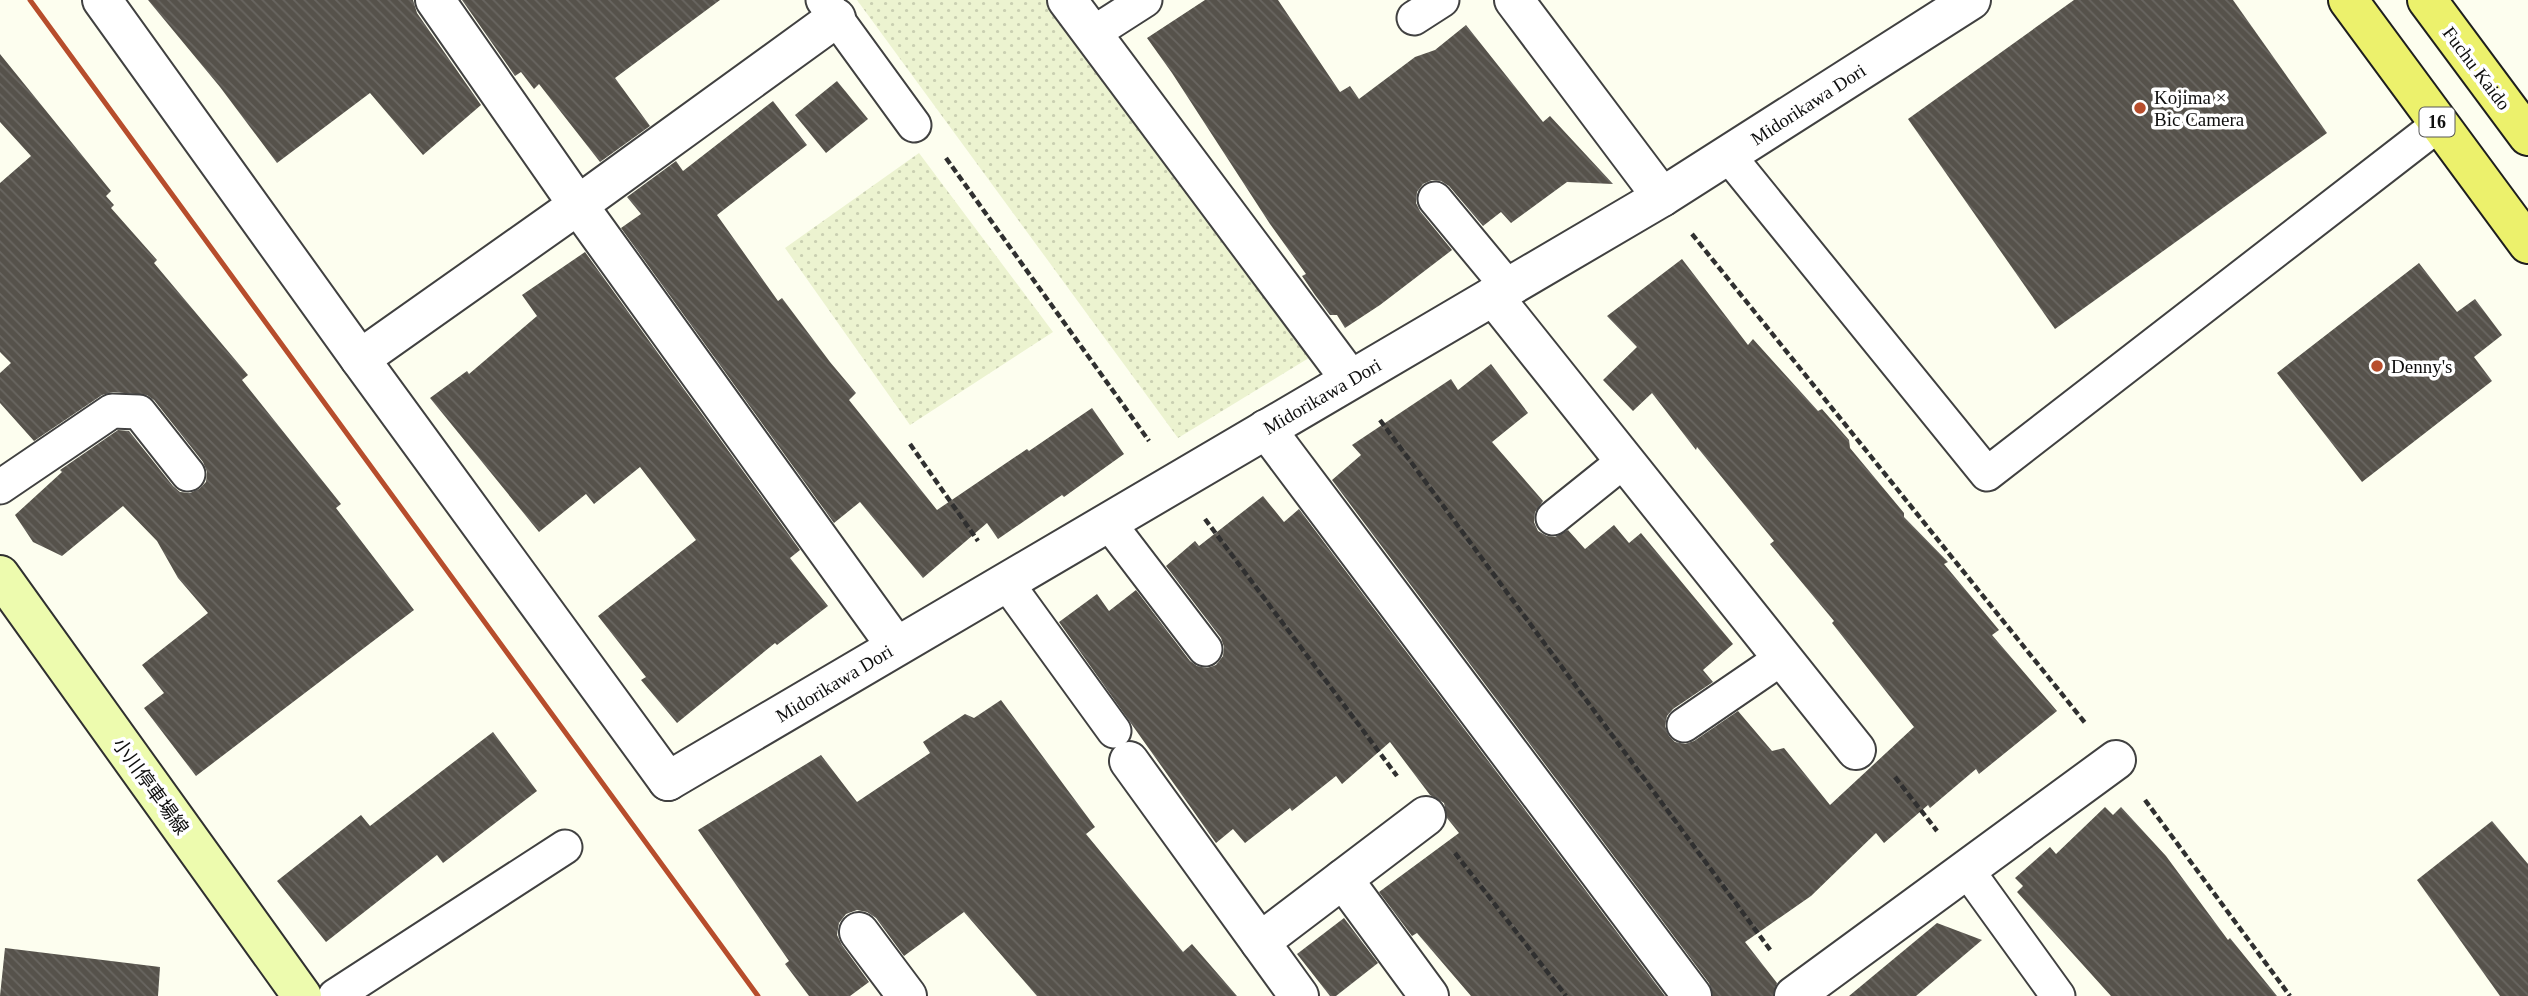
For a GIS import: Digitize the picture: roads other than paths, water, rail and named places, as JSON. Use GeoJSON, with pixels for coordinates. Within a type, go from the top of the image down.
{"type":"FeatureCollection","features":[{"type":"Feature","properties":{"kind":"main road","name":"16"},"geometry":{"type":"LineString","coordinates":[[2348,0],[2528,244]]}},
{"type":"Feature","properties":{"kind":"main road","name":"Fuchu Kaido"},"geometry":{"type":"LineString","coordinates":[[2427,0],[2528,136]]}},
{"type":"Feature","properties":{"kind":"main road","name":"小川停車場線"},"geometry":{"type":"LineString","coordinates":[[0,576],[302,996]]}},
{"type":"Feature","properties":{"kind":"street"},"geometry":{"type":"LineString","coordinates":[[102,0],[360,359],[578,205],[830,9]]}},
{"type":"Feature","properties":{"kind":"street"},"geometry":{"type":"LineString","coordinates":[[435,0],[578,205],[896,646]]}},
{"type":"Feature","properties":{"kind":"street"},"geometry":{"type":"LineString","coordinates":[[1067,0],[1350,379]]}},
{"type":"Feature","properties":{"kind":"street"},"geometry":{"type":"LineString","coordinates":[[1514,0],[1662,197]]}},
{"type":"Feature","properties":{"kind":"street","name":"Midorikawa Dori"},"geometry":{"type":"LineString","coordinates":[[360,359],[667,781],[1662,197],[1971,0]]}},
{"type":"Feature","properties":{"kind":"street"},"geometry":{"type":"LineString","coordinates":[[1500,291],[1624,461],[1856,750]]}},
{"type":"Feature","properties":{"kind":"street"},"geometry":{"type":"LineString","coordinates":[[1266,429],[1692,996]]}},
{"type":"Feature","properties":{"kind":"street"},"geometry":{"type":"LineString","coordinates":[[1121,746],[1299,996]]}},
{"type":"Feature","properties":{"kind":"street"},"geometry":{"type":"LineString","coordinates":[[1797,994],[2116,761]]}},
{"type":"Feature","properties":{"kind":"street"},"geometry":{"type":"LineString","coordinates":[[1260,942],[1426,816]]}},
{"type":"Feature","properties":{"kind":"street"},"geometry":{"type":"LineString","coordinates":[[1343,878],[1429,996]]}},
{"type":"Feature","properties":{"kind":"street"},"geometry":{"type":"LineString","coordinates":[[859,932],[907,996]]}},
{"type":"Feature","properties":{"kind":"lane"},"geometry":{"type":"LineString","coordinates":[[1093,34],[1145,0]]}},
{"type":"Feature","properties":{"kind":"lane"},"geometry":{"type":"LineString","coordinates":[[1414,18],[1442,0]]}},
{"type":"Feature","properties":{"kind":"lane"},"geometry":{"type":"LineString","coordinates":[[830,9],[915,125]]}},
{"type":"Feature","properties":{"kind":"lane"},"geometry":{"type":"LineString","coordinates":[[1728,155],[1987,474],[2438,124]]}},
{"type":"Feature","properties":{"kind":"lane"},"geometry":{"type":"LineString","coordinates":[[1435,199],[1500,291]]}},
{"type":"Feature","properties":{"kind":"lane"},"geometry":{"type":"LineString","coordinates":[[0,487],[112,411],[139,412],[188,474]]}},
{"type":"Feature","properties":{"kind":"lane"},"geometry":{"type":"LineString","coordinates":[[1553,517],[1624,461]]}},
{"type":"Feature","properties":{"kind":"lane"},"geometry":{"type":"LineString","coordinates":[[1108,522],[1205,649]]}},
{"type":"Feature","properties":{"kind":"lane"},"geometry":{"type":"LineString","coordinates":[[1006,582],[1121,746]]}},
{"type":"Feature","properties":{"kind":"lane"},"geometry":{"type":"LineString","coordinates":[[1684,725],[1782,658]]}},
{"type":"Feature","properties":{"kind":"lane"},"geometry":{"type":"LineString","coordinates":[[335,996],[565,847]]}},
{"type":"Feature","properties":{"kind":"lane"},"geometry":{"type":"LineString","coordinates":[[1967,870],[2058,996]]}},
{"type":"Feature","properties":{"kind":"railway"},"geometry":{"type":"LineString","coordinates":[[30,0],[758,996]]}},
{"type":"Feature","properties":{"kind":"place","name":"Kojima × Bic Camera"},"geometry":{"type":"Point","coordinates":[2140,108]}},
{"type":"Feature","properties":{"kind":"place","name":"Denny's"},"geometry":{"type":"Point","coordinates":[2377,366]}}]}
